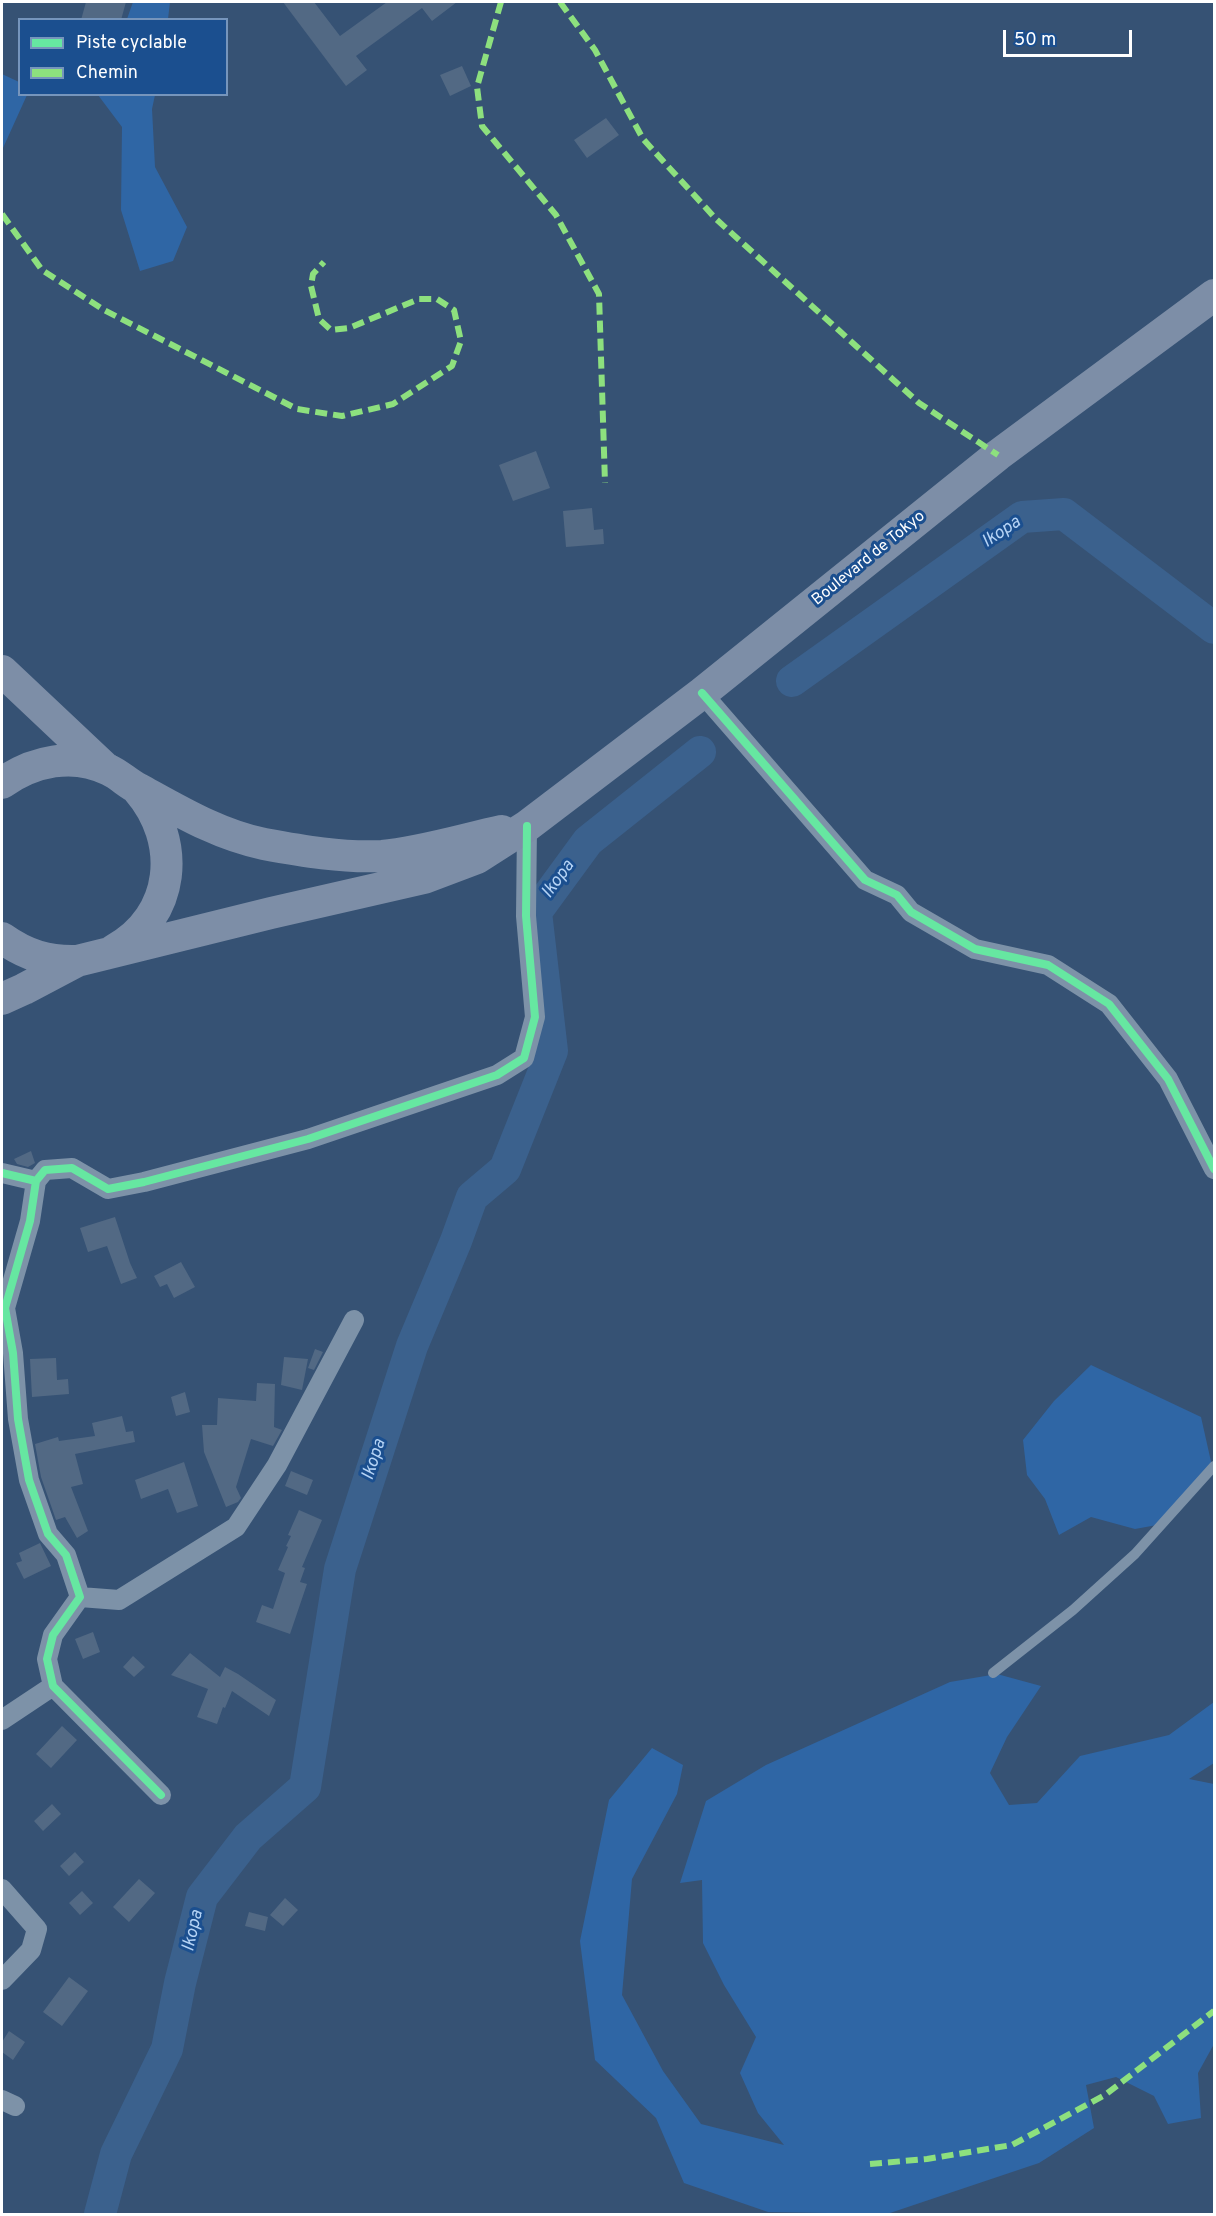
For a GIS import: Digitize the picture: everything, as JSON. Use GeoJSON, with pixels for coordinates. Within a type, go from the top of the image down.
{"type":"FeatureCollection","features":[{"type":"Feature","properties":{"kind":"main road","name":"Boulevard de Tokyo"},"geometry":{"type":"LineString","coordinates":[[89,958],[424,878],[477,858],[527,826],[702,693],[998,455],[1215,295]]}},
{"type":"Feature","properties":{"kind":"main road"},"geometry":{"type":"LineString","coordinates":[[2,671],[106,768]]}},
{"type":"Feature","properties":{"kind":"main road"},"geometry":{"type":"LineString","coordinates":[[2,783],[28,767],[59,760],[91,763],[122,776],[135,787],[223,832],[261,843],[321,853],[382,856],[527,826]]}},
{"type":"Feature","properties":{"kind":"main road"},"geometry":{"type":"LineString","coordinates":[[2,999],[124,944],[143,927],[160,898],[167,864],[162,831],[156,815],[135,787]]}},
{"type":"Feature","properties":{"kind":"main road"},"geometry":{"type":"LineString","coordinates":[[2,938],[37,957],[61,961],[89,958]]}},
{"type":"Feature","properties":{"kind":"street"},"geometry":{"type":"LineString","coordinates":[[702,693],[865,880],[897,895],[911,912],[975,949],[1048,965],[1109,1004],[1168,1079],[1215,1169]]}},
{"type":"Feature","properties":{"kind":"street"},"geometry":{"type":"LineString","coordinates":[[80,1597],[66,1555],[48,1534],[29,1480],[18,1419],[14,1353],[5,1308],[30,1221],[36,1181],[45,1170],[72,1168],[108,1189],[144,1182],[308,1139],[497,1075],[524,1058],[535,1017],[526,916],[527,826]]}},
{"type":"Feature","properties":{"kind":"street"},"geometry":{"type":"LineString","coordinates":[[2,1173],[36,1181]]}},
{"type":"Feature","properties":{"kind":"street"},"geometry":{"type":"LineString","coordinates":[[80,1597],[119,1600],[236,1527],[277,1465],[354,1320]]}},
{"type":"Feature","properties":{"kind":"street"},"geometry":{"type":"LineString","coordinates":[[80,1597],[52,1635],[47,1659],[53,1686],[161,1795]]}},
{"type":"Feature","properties":{"kind":"street"},"geometry":{"type":"LineString","coordinates":[[2,1720],[53,1686]]}},
{"type":"Feature","properties":{"kind":"street"},"geometry":{"type":"LineString","coordinates":[[2,1889],[37,1929],[31,1950],[2,1980]]}},
{"type":"Feature","properties":{"kind":"lane"},"geometry":{"type":"LineString","coordinates":[[993,1673],[1072,1610],[1135,1554],[1215,1467]]}},
{"type":"Feature","properties":{"kind":"shaded area"},"geometry":{"type":"Polygon","coordinates":[[[133,2],[170,2],[168,18],[127,18],[133,2]]]}},
{"type":"Feature","properties":{"kind":"shaded area"},"geometry":{"type":"Polygon","coordinates":[[[2,74],[18,82],[18,96],[27,96],[2,147],[2,74]]]}},
{"type":"Feature","properties":{"kind":"shaded area"},"geometry":{"type":"Polygon","coordinates":[[[99,96],[155,96],[152,109],[155,167],[187,227],[173,261],[140,271],[121,210],[122,127],[99,96]]]}},
{"type":"Feature","properties":{"kind":"shaded area"},"geometry":{"type":"Polygon","coordinates":[[[1091,1365],[1201,1417],[1212,1466],[1168,1523],[1135,1529],[1091,1517],[1059,1535],[1045,1499],[1027,1475],[1023,1440],[1054,1401],[1091,1365]]]}},
{"type":"Feature","properties":{"kind":"shaded area"},"geometry":{"type":"Polygon","coordinates":[[[997,1674],[1041,1686],[1007,1737],[990,1773],[1009,1805],[1037,1803],[1080,1756],[1169,1735],[1214,1702],[1214,1763],[1189,1779],[1214,1784],[1214,2044],[1198,2073],[1201,2118],[1168,2124],[1154,2096],[1116,2077],[1086,2085],[1094,2128],[1039,2163],[887,2214],[768,2212],[684,2183],[656,2118],[595,2060],[580,1941],[609,1800],[652,1748],[683,1765],[677,1794],[632,1879],[622,1995],[663,2071],[701,2124],[784,2145],[758,2113],[740,2073],[756,2037],[724,1985],[703,1943],[702,1880],[680,1883],[706,1801],[766,1765],[950,1682],[997,1674]]]}},
{"type":"Feature","properties":{"kind":"building"},"geometry":{"type":"Polygon","coordinates":[[[86,2],[126,2],[122,18],[82,18],[86,2]]]}},
{"type":"Feature","properties":{"kind":"building"},"geometry":{"type":"Polygon","coordinates":[[[283,2],[314,2],[340,36],[387,2],[457,2],[432,21],[422,8],[356,56],[367,70],[346,86],[283,2]]]}},
{"type":"Feature","properties":{"kind":"building"},"geometry":{"type":"Polygon","coordinates":[[[462,66],[471,86],[450,96],[440,75],[462,66]]]}},
{"type":"Feature","properties":{"kind":"building"},"geometry":{"type":"Polygon","coordinates":[[[606,118],[619,135],[587,158],[574,140],[606,118]]]}},
{"type":"Feature","properties":{"kind":"building"},"geometry":{"type":"Polygon","coordinates":[[[536,451],[550,488],[513,501],[499,465],[536,451]]]}},
{"type":"Feature","properties":{"kind":"building"},"geometry":{"type":"Polygon","coordinates":[[[592,508],[594,530],[603,529],[604,544],[566,547],[563,511],[592,508]]]}},
{"type":"Feature","properties":{"kind":"building"},"geometry":{"type":"Polygon","coordinates":[[[31,1151],[35,1163],[28,1167],[17,1164],[14,1159],[31,1151]]]}},
{"type":"Feature","properties":{"kind":"building"},"geometry":{"type":"Polygon","coordinates":[[[115,1217],[137,1278],[121,1284],[107,1246],[88,1252],[80,1228],[115,1217]]]}},
{"type":"Feature","properties":{"kind":"building"},"geometry":{"type":"Polygon","coordinates":[[[181,1262],[195,1287],[174,1298],[167,1284],[160,1287],[154,1276],[181,1262]]]}},
{"type":"Feature","properties":{"kind":"building"},"geometry":{"type":"Polygon","coordinates":[[[315,1349],[323,1352],[314,1370],[308,1368],[315,1349]]]}},
{"type":"Feature","properties":{"kind":"building"},"geometry":{"type":"Polygon","coordinates":[[[284,1357],[308,1359],[302,1390],[281,1385],[284,1357]]]}},
{"type":"Feature","properties":{"kind":"building"},"geometry":{"type":"Polygon","coordinates":[[[56,1358],[57,1380],[68,1379],[69,1394],[32,1397],[30,1359],[56,1358]]]}},
{"type":"Feature","properties":{"kind":"building"},"geometry":{"type":"Polygon","coordinates":[[[257,1383],[275,1384],[274,1427],[282,1430],[273,1446],[251,1439],[236,1487],[241,1498],[238,1502],[226,1507],[204,1452],[202,1425],[217,1425],[218,1398],[256,1401],[257,1383]]]}},
{"type":"Feature","properties":{"kind":"building"},"geometry":{"type":"Polygon","coordinates":[[[185,1392],[190,1412],[176,1416],[171,1397],[185,1392]]]}},
{"type":"Feature","properties":{"kind":"building"},"geometry":{"type":"Polygon","coordinates":[[[122,1416],[126,1432],[133,1431],[135,1442],[75,1454],[83,1484],[71,1487],[88,1531],[77,1538],[65,1517],[56,1520],[41,1477],[35,1444],[58,1437],[59,1441],[95,1436],[92,1423],[122,1416]]]}},
{"type":"Feature","properties":{"kind":"building"},"geometry":{"type":"Polygon","coordinates":[[[184,1462],[198,1506],[177,1513],[168,1489],[141,1499],[135,1480],[184,1462]]]}},
{"type":"Feature","properties":{"kind":"building"},"geometry":{"type":"Polygon","coordinates":[[[291,1471],[313,1480],[307,1495],[285,1486],[291,1471]]]}},
{"type":"Feature","properties":{"kind":"building"},"geometry":{"type":"Polygon","coordinates":[[[299,1510],[322,1520],[302,1567],[305,1568],[300,1582],[307,1584],[290,1634],[256,1622],[262,1605],[273,1609],[285,1573],[278,1570],[288,1547],[286,1546],[291,1536],[288,1535],[299,1510]]]}},
{"type":"Feature","properties":{"kind":"building"},"geometry":{"type":"Polygon","coordinates":[[[40,1543],[51,1566],[24,1579],[16,1563],[22,1561],[19,1553],[40,1543]]]}},
{"type":"Feature","properties":{"kind":"building"},"geometry":{"type":"Polygon","coordinates":[[[93,1632],[100,1652],[83,1659],[75,1639],[93,1632]]]}},
{"type":"Feature","properties":{"kind":"building"},"geometry":{"type":"Polygon","coordinates":[[[190,1653],[220,1677],[225,1667],[276,1700],[269,1716],[232,1691],[217,1724],[197,1717],[208,1689],[171,1675],[190,1653]]]}},
{"type":"Feature","properties":{"kind":"building"},"geometry":{"type":"Polygon","coordinates":[[[133,1656],[145,1667],[134,1677],[123,1667],[133,1656]]]}},
{"type":"Feature","properties":{"kind":"building"},"geometry":{"type":"Polygon","coordinates":[[[62,1726],[77,1740],[51,1768],[36,1754],[62,1726]]]}},
{"type":"Feature","properties":{"kind":"building"},"geometry":{"type":"Polygon","coordinates":[[[52,1804],[61,1814],[43,1831],[34,1821],[52,1804]]]}},
{"type":"Feature","properties":{"kind":"building"},"geometry":{"type":"Polygon","coordinates":[[[75,1852],[84,1862],[69,1876],[60,1866],[75,1852]]]}},
{"type":"Feature","properties":{"kind":"building"},"geometry":{"type":"Polygon","coordinates":[[[139,1879],[155,1893],[129,1922],[113,1907],[139,1879]]]}},
{"type":"Feature","properties":{"kind":"building"},"geometry":{"type":"Polygon","coordinates":[[[82,1891],[93,1903],[80,1915],[69,1903],[82,1891]]]}},
{"type":"Feature","properties":{"kind":"building"},"geometry":{"type":"Polygon","coordinates":[[[285,1898],[298,1910],[283,1926],[270,1915],[285,1898]]]}},
{"type":"Feature","properties":{"kind":"building"},"geometry":{"type":"Polygon","coordinates":[[[249,1912],[268,1917],[265,1931],[245,1926],[249,1912]]]}},
{"type":"Feature","properties":{"kind":"building"},"geometry":{"type":"Polygon","coordinates":[[[69,1977],[88,1991],[62,2026],[43,2012],[69,1977]]]}},
{"type":"Feature","properties":{"kind":"building"},"geometry":{"type":"Polygon","coordinates":[[[9,2031],[25,2042],[13,2060],[2,2052],[2,2042],[9,2031]]]}},
{"type":"Feature","properties":{"kind":"waterway","name":"Ikopa"},"geometry":{"type":"LineString","coordinates":[[792,681],[1022,517],[1064,514],[1214,628]]}},
{"type":"Feature","properties":{"kind":"waterway","name":"Ikopa"},"geometry":{"type":"LineString","coordinates":[[100,2214],[116,2154],[167,2049],[180,1983],[202,1897],[248,1837],[305,1787],[340,1569],[412,1346],[472,1197],[505,1169],[552,1051],[536,912],[588,841],[700,752]]}},
{"type":"Feature","properties":{"kind":"marked path"},"geometry":{"type":"LineString","coordinates":[[501,2],[477,87],[482,126],[556,215],[599,294],[605,483]]}},
{"type":"Feature","properties":{"kind":"marked path"},"geometry":{"type":"LineString","coordinates":[[560,2],[595,50],[643,139],[716,219],[919,403],[998,455]]}},
{"type":"Feature","properties":{"kind":"marked path"},"geometry":{"type":"LineString","coordinates":[[2,214],[42,270],[104,310],[297,409],[342,416],[393,404],[452,366],[461,341],[454,310],[437,299],[419,299],[349,328],[331,330],[319,319],[311,286],[313,274],[324,262]]}},
{"type":"Feature","properties":{"kind":"marked path"},"geometry":{"type":"LineString","coordinates":[[870,2164],[927,2159],[1012,2145],[1105,2095],[1214,2011]]}},
{"type":"Feature","properties":{"kind":"cycle path"},"geometry":{"type":"LineString","coordinates":[[702,693],[865,880],[897,895],[911,912],[975,949],[1048,965],[1109,1004],[1168,1079],[1214,1169]]}},
{"type":"Feature","properties":{"kind":"cycle path"},"geometry":{"type":"LineString","coordinates":[[36,1181],[45,1170],[72,1168],[108,1189],[144,1182],[308,1139],[497,1075],[524,1058],[535,1017],[526,916],[527,826]]}},
{"type":"Feature","properties":{"kind":"cycle path"},"geometry":{"type":"LineString","coordinates":[[2,1173],[36,1181],[30,1221],[5,1308],[13,1353],[18,1419],[29,1480],[48,1534],[66,1555],[80,1597],[53,1635],[47,1659],[53,1686],[161,1795]]}}]}
